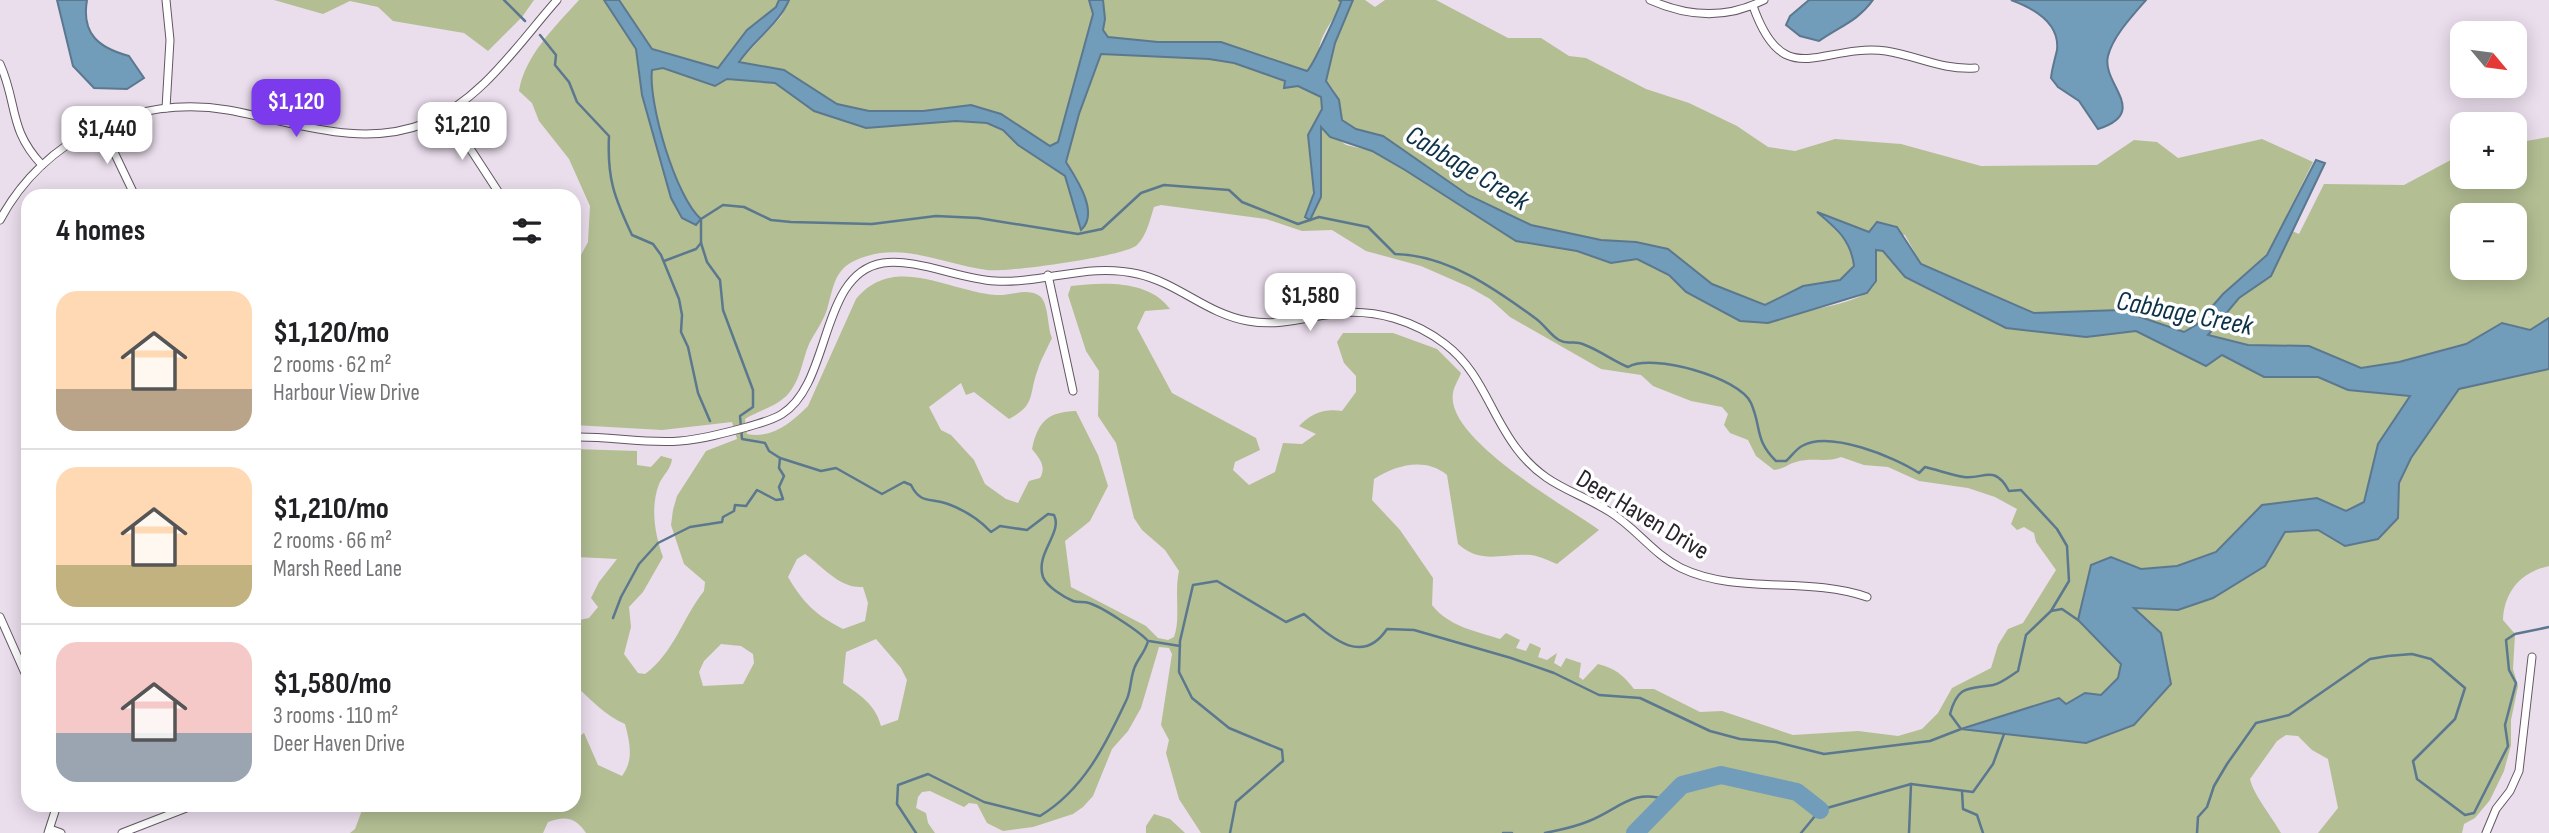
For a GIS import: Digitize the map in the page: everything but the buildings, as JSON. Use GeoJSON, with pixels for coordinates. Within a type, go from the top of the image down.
{"type":"FeatureCollection","features":[{"type":"Feature","properties":{"kind":"street"},"geometry":{"type":"LineString","coordinates":[[166,0],[170,40],[166,108]]}},
{"type":"Feature","properties":{"kind":"street"},"geometry":{"type":"LineString","coordinates":[[0,220],[18,192],[42,165],[74,140],[100,125],[128,116],[166,108],[226,110],[337,133],[362,135],[401,131],[447,113],[480,88],[557,0]]}},
{"type":"Feature","properties":{"kind":"street"},"geometry":{"type":"LineString","coordinates":[[1650,0],[1694,13],[1722,13],[1753,6],[1764,0]]}},
{"type":"Feature","properties":{"kind":"street"},"geometry":{"type":"LineString","coordinates":[[1753,6],[1762,31],[1771,43],[1798,58],[1814,60],[1841,53],[1877,51],[1942,68],[1975,68]]}},
{"type":"Feature","properties":{"kind":"street"},"geometry":{"type":"LineString","coordinates":[[0,64],[16,127],[30,152],[42,165]]}},
{"type":"Feature","properties":{"kind":"street"},"geometry":{"type":"LineString","coordinates":[[447,113],[497,189]]}},
{"type":"Feature","properties":{"kind":"street"},"geometry":{"type":"LineString","coordinates":[[100,125],[132,189]]}},
{"type":"Feature","properties":{"kind":"street","name":"Deer Haven Drive"},"geometry":{"type":"LineString","coordinates":[[581,437],[678,441],[734,431],[780,415],[796,403],[846,289],[859,273],[871,266],[899,263],[989,281],[1007,282],[1106,269],[1142,274],[1220,314],[1252,322],[1283,323],[1352,313],[1399,319],[1430,334],[1469,367],[1514,445],[1535,469],[1567,492],[1611,513],[1648,545],[1678,566],[1728,582],[1821,585],[1867,597]]}},
{"type":"Feature","properties":{"kind":"street"},"geometry":{"type":"LineString","coordinates":[[1048,275],[1073,390]]}},
{"type":"Feature","properties":{"kind":"street"},"geometry":{"type":"LineString","coordinates":[[0,617],[21,664]]}},
{"type":"Feature","properties":{"kind":"street"},"geometry":{"type":"LineString","coordinates":[[2486,833],[2496,809],[2510,791],[2519,771],[2524,708],[2532,657]]}},
{"type":"Feature","properties":{"kind":"street"},"geometry":{"type":"LineString","coordinates":[[55,812],[49,831],[61,833]]}},
{"type":"Feature","properties":{"kind":"street"},"geometry":{"type":"LineString","coordinates":[[122,833],[176,812]]}},
{"type":"Feature","properties":{"kind":"green space"},"geometry":{"type":"Polygon","coordinates":[[[274,0],[534,0],[522,17],[488,51],[464,33],[393,21],[378,7],[350,1],[323,14],[274,0]]]}},
{"type":"Feature","properties":{"kind":"green space"},"geometry":{"type":"Polygon","coordinates":[[[579,0],[604,0],[636,49],[642,95],[671,198],[701,219],[690,207],[673,175],[651,86],[651,70],[663,68],[715,86],[727,79],[775,83],[814,111],[866,128],[956,121],[987,123],[1003,130],[1018,145],[1065,176],[1081,230],[1076,177],[1066,162],[1079,114],[1101,54],[1209,59],[1234,63],[1286,81],[1284,87],[1298,86],[1321,97],[1322,109],[1312,139],[1313,194],[1305,217],[1311,219],[1320,126],[1346,145],[1372,151],[1405,170],[1516,241],[1577,251],[1611,263],[1637,259],[1669,275],[1686,292],[1785,319],[1806,311],[1847,302],[1869,291],[1876,280],[1875,250],[1883,251],[1905,277],[1942,297],[2086,337],[2136,330],[2206,366],[2222,355],[2264,377],[2318,377],[2348,390],[2410,396],[2378,444],[2364,502],[2346,511],[2317,498],[2262,505],[2216,552],[2177,566],[2141,569],[2111,557],[2078,620],[2121,664],[2118,678],[2108,691],[2101,695],[2085,693],[2066,704],[2059,698],[1963,729],[2134,725],[2133,608],[2178,610],[2265,566],[2285,532],[2318,530],[2345,546],[2398,518],[2399,483],[2411,458],[2459,388],[2549,369],[2549,566],[2522,578],[2511,592],[2504,610],[2503,620],[2515,634],[2513,669],[2518,686],[2511,720],[2511,745],[2504,771],[2490,800],[2475,818],[2464,824],[2462,833],[2318,833],[2338,808],[2328,759],[2312,750],[2298,736],[2286,735],[2277,741],[2250,779],[2281,833],[1201,833],[1179,799],[1166,753],[1169,740],[1161,725],[1172,654],[1169,648],[1159,647],[1141,708],[1128,731],[1112,749],[1093,796],[1073,814],[1033,827],[1003,831],[987,823],[977,804],[969,803],[964,807],[930,791],[922,792],[916,808],[926,813],[928,823],[935,833],[586,833],[574,821],[560,819],[548,822],[543,833],[350,833],[355,829],[361,812],[581,812],[581,735],[584,733],[598,765],[622,776],[626,770],[630,751],[625,724],[605,712],[581,690],[581,620],[589,618],[598,607],[591,598],[599,582],[617,559],[581,557],[581,449],[637,451],[637,465],[651,467],[661,456],[672,459],[659,484],[654,512],[663,557],[643,592],[629,607],[631,627],[624,654],[638,673],[645,674],[664,656],[704,591],[705,582],[684,564],[671,525],[673,510],[677,496],[706,451],[737,439],[732,422],[662,430],[581,425],[581,255],[588,242],[590,206],[569,159],[539,121],[532,103],[519,91],[528,65],[551,31],[579,0]],[[1161,205],[1154,207],[1146,232],[1137,245],[1090,259],[1017,269],[987,270],[897,252],[867,256],[849,264],[835,281],[827,311],[809,344],[793,387],[780,401],[745,419],[747,434],[773,432],[788,424],[808,406],[856,299],[871,285],[887,278],[904,276],[996,295],[1028,292],[1038,295],[1046,308],[1052,338],[1039,365],[1030,398],[1024,409],[1009,419],[974,392],[966,395],[961,383],[929,407],[941,430],[951,435],[974,460],[985,484],[1006,499],[1018,503],[1029,481],[1040,478],[1042,474],[1041,462],[1032,449],[1037,431],[1051,416],[1076,411],[1098,455],[1108,486],[1090,521],[1065,541],[1071,587],[1146,626],[1158,638],[1168,640],[1174,637],[1176,630],[1179,571],[1165,550],[1142,530],[1134,518],[1116,443],[1098,416],[1099,371],[1086,351],[1068,295],[1071,286],[1111,284],[1138,288],[1161,300],[1170,309],[1145,311],[1137,328],[1172,393],[1256,438],[1260,450],[1235,462],[1233,470],[1249,485],[1275,472],[1283,443],[1302,444],[1316,434],[1299,426],[1313,415],[1324,411],[1342,411],[1356,392],[1356,376],[1344,363],[1337,342],[1343,333],[1393,333],[1437,349],[1461,373],[1453,393],[1456,411],[1468,430],[1487,450],[1536,488],[1599,530],[1557,564],[1531,555],[1492,557],[1475,554],[1458,544],[1447,475],[1438,469],[1420,465],[1401,467],[1383,474],[1374,479],[1372,500],[1400,530],[1433,578],[1432,605],[1438,612],[1463,627],[1500,639],[1506,633],[1520,640],[1516,648],[1526,651],[1530,643],[1541,648],[1538,657],[1547,660],[1557,653],[1554,663],[1561,667],[1566,658],[1581,663],[1579,677],[1583,680],[1598,664],[1618,673],[1634,689],[1654,689],[1700,712],[1722,711],[1793,735],[1858,731],[1898,736],[1922,729],[1938,713],[1952,688],[1991,668],[1998,645],[2008,629],[2023,623],[2056,570],[2036,542],[2034,533],[2024,527],[2017,530],[2011,524],[2017,509],[1995,497],[1968,488],[1919,481],[1888,467],[1864,465],[1841,457],[1802,461],[1774,470],[1756,456],[1748,440],[1730,433],[1724,425],[1728,414],[1722,407],[1691,401],[1653,386],[1641,375],[1601,369],[1510,317],[1490,299],[1421,266],[1366,251],[1332,230],[1302,231],[1266,219],[1161,205]],[[805,554],[797,559],[788,577],[811,608],[843,629],[865,621],[868,603],[863,587],[839,581],[805,554]],[[876,639],[846,652],[843,683],[871,706],[881,726],[898,720],[907,680],[901,668],[876,639]],[[721,644],[704,661],[699,672],[703,686],[743,684],[754,663],[753,654],[741,646],[721,644]]]}},
{"type":"Feature","properties":{"kind":"green space"},"geometry":{"type":"Polygon","coordinates":[[[619,0],[779,0],[776,7],[747,29],[718,68],[652,49],[619,0]]]}},
{"type":"Feature","properties":{"kind":"green space"},"geometry":{"type":"Polygon","coordinates":[[[789,0],[1089,0],[1093,14],[1058,143],[1050,146],[1001,114],[971,105],[923,111],[869,111],[837,104],[784,70],[739,62],[781,17],[789,0]]]}},
{"type":"Feature","properties":{"kind":"green space"},"geometry":{"type":"Polygon","coordinates":[[[1103,0],[1341,1],[1323,36],[1316,59],[1307,71],[1221,42],[1158,42],[1108,37],[1103,31],[1103,0]]]}},
{"type":"Feature","properties":{"kind":"green space"},"geometry":{"type":"Polygon","coordinates":[[[1353,0],[1365,0],[1375,7],[1385,0],[1436,0],[1508,38],[1541,38],[1569,56],[1586,58],[1646,89],[1689,103],[1737,126],[1768,147],[1795,151],[1835,139],[1901,144],[1981,166],[2097,165],[2134,140],[2157,142],[2178,158],[2262,139],[2313,162],[2267,255],[2223,294],[2196,325],[2184,332],[2120,310],[2034,313],[1921,264],[1905,235],[1870,232],[1820,213],[1849,248],[1854,265],[1840,280],[1803,286],[1765,305],[1712,284],[1668,249],[1636,242],[1601,240],[1531,225],[1468,195],[1383,136],[1356,129],[1342,120],[1338,99],[1326,81],[1335,43],[1353,0]]]}},
{"type":"Feature","properties":{"kind":"green space"},"geometry":{"type":"Polygon","coordinates":[[[2549,137],[2549,318],[2530,330],[2502,323],[2466,344],[2399,362],[2361,368],[2309,346],[2248,345],[2207,335],[2239,298],[2271,276],[2292,231],[2299,234],[2324,184],[2404,185],[2450,160],[2450,189],[2527,189],[2527,141],[2549,137]]]}},
{"type":"Feature","properties":{"kind":"green space"},"geometry":{"type":"Polygon","coordinates":[[[1154,814],[1170,819],[1185,833],[1146,833],[1146,826],[1154,814]]]}},
{"type":"Feature","properties":{"kind":"water"},"geometry":{"type":"Polygon","coordinates":[[[57,0],[87,0],[87,22],[95,38],[109,49],[129,56],[144,78],[127,89],[94,88],[73,66],[57,0]]]}},
{"type":"Feature","properties":{"kind":"water"},"geometry":{"type":"Polygon","coordinates":[[[604,0],[619,0],[652,49],[718,68],[747,30],[776,7],[779,0],[789,0],[779,17],[739,62],[784,70],[837,104],[869,111],[923,111],[971,105],[1001,114],[1050,146],[1058,142],[1093,14],[1089,0],[1103,0],[1103,30],[1108,37],[1158,42],[1221,42],[1307,71],[1330,27],[1341,2],[1339,0],[1353,0],[1335,43],[1326,81],[1339,100],[1342,120],[1356,129],[1383,136],[1468,195],[1531,225],[1601,240],[1636,242],[1668,249],[1712,284],[1765,305],[1803,286],[1840,280],[1854,266],[1846,242],[1817,212],[1869,232],[1877,222],[1897,227],[1921,264],[2034,313],[2120,310],[2184,332],[2196,325],[2223,294],[2267,255],[2316,160],[2325,163],[2271,276],[2239,298],[2208,335],[2248,345],[2309,346],[2361,368],[2399,362],[2466,344],[2502,323],[2530,330],[2549,318],[2549,369],[2459,389],[2411,458],[2399,483],[2398,518],[2378,539],[2345,546],[2318,530],[2285,532],[2265,566],[2213,598],[2178,610],[2134,608],[2161,633],[2171,684],[2134,725],[2086,743],[1961,729],[2059,698],[2066,704],[2085,693],[2101,695],[2118,678],[2121,664],[2078,620],[2091,565],[2111,557],[2141,569],[2177,566],[2216,552],[2262,505],[2317,498],[2346,511],[2364,502],[2378,444],[2410,396],[2348,390],[2318,377],[2264,377],[2222,355],[2206,366],[2136,331],[2086,337],[2006,328],[1905,277],[1883,251],[1876,250],[1876,281],[1867,293],[1768,323],[1740,321],[1686,292],[1669,275],[1637,259],[1611,263],[1577,251],[1516,241],[1405,170],[1372,151],[1330,137],[1321,127],[1321,197],[1310,220],[1305,217],[1314,193],[1308,135],[1322,109],[1321,97],[1298,86],[1284,88],[1285,81],[1234,63],[1209,59],[1101,54],[1079,114],[1066,162],[1087,205],[1086,223],[1081,230],[1065,176],[1018,145],[1003,130],[987,123],[956,121],[866,128],[814,111],[775,83],[727,79],[715,86],[663,68],[652,70],[654,104],[659,126],[682,191],[701,219],[696,225],[682,218],[671,198],[642,95],[636,49],[604,0]]]}},
{"type":"Feature","properties":{"kind":"water"},"geometry":{"type":"Polygon","coordinates":[[[1809,0],[1873,0],[1854,19],[1819,41],[1800,36],[1786,25],[1790,16],[1809,0]]]}},
{"type":"Feature","properties":{"kind":"water"},"geometry":{"type":"Polygon","coordinates":[[[2011,0],[2146,0],[2119,33],[2108,56],[2111,77],[2123,106],[2121,114],[2113,122],[2098,129],[2079,101],[2058,87],[2051,78],[2057,40],[2050,24],[2028,7],[2011,0]]]}},
{"type":"Feature","properties":{"kind":"waterway"},"geometry":{"type":"LineString","coordinates":[[504,0],[525,21]]}},
{"type":"Feature","properties":{"kind":"waterway"},"geometry":{"type":"LineString","coordinates":[[540,35],[556,55],[555,65],[569,82],[577,102],[609,136],[609,164],[616,198],[632,235],[653,244],[661,255],[679,299],[681,332],[688,347],[698,393],[710,421]]}},
{"type":"Feature","properties":{"kind":"waterway"},"geometry":{"type":"LineString","coordinates":[[916,833],[897,804],[898,785],[928,774],[984,802],[1040,816],[1055,805],[1081,780],[1101,750],[1128,697],[1134,669],[1148,641],[1111,614],[1095,605],[1075,602],[1045,581],[1043,560],[1055,529],[1054,515],[1048,514],[1027,530],[1000,526],[991,532],[960,509],[922,498],[911,485],[904,482],[882,494],[836,468],[821,471],[780,458],[769,451],[765,443],[742,439],[740,416],[753,407],[753,390],[723,310],[720,280],[707,262],[701,243],[701,219],[723,205],[744,207],[771,220],[791,222],[872,224],[936,216],[978,218],[1078,234],[1102,229],[1141,193],[1164,185],[1229,190],[1242,202],[1298,224],[1319,217],[1368,227],[1395,254],[1433,260],[1469,275],[1503,295],[1562,341],[1585,345],[1628,367],[1640,363],[1674,365],[1713,376],[1730,384],[1751,403],[1761,440],[1776,461],[1786,461],[1802,446],[1828,441],[1879,453],[1919,473],[1925,467],[1964,477],[1998,477],[2009,491],[2021,490],[2057,529],[2067,546],[2069,581],[2051,611],[2026,635],[2018,671],[1996,684],[1971,688],[1961,693],[1950,714],[1961,729],[1930,741],[1824,754],[1776,742],[1740,739],[1710,731],[1640,698],[1599,695],[1554,673],[1414,630],[1387,629],[1367,646],[1356,647],[1334,638],[1304,614],[1286,622],[1217,581],[1193,585],[1180,641],[1179,672],[1192,698],[1229,728],[1282,750],[1283,761],[1236,802],[1230,833]]}},
{"type":"Feature","properties":{"kind":"waterway"},"geometry":{"type":"LineString","coordinates":[[664,261],[696,249],[701,243]]}},
{"type":"Feature","properties":{"kind":"waterway"},"geometry":{"type":"LineString","coordinates":[[613,618],[639,564],[658,543],[690,527],[722,522],[723,517],[734,511],[735,505],[746,506],[757,490],[776,500],[783,499],[779,487],[784,476],[779,468],[780,458]]}},
{"type":"Feature","properties":{"kind":"waterway"},"geometry":{"type":"LineString","coordinates":[[2051,611],[2062,609],[2078,620]]}},
{"type":"Feature","properties":{"kind":"waterway"},"geometry":{"type":"LineString","coordinates":[[2197,833],[2198,817],[2207,807],[2214,786],[2256,723],[2289,715],[2370,659],[2412,654],[2431,659],[2465,688],[2455,719],[2413,761],[2417,779],[2465,815],[2474,813],[2508,746],[2505,725],[2516,683],[2509,670],[2506,640],[2515,634],[2549,627]]}},
{"type":"Feature","properties":{"kind":"waterway"},"geometry":{"type":"LineString","coordinates":[[1149,641],[1180,646]]}},
{"type":"Feature","properties":{"kind":"waterway"},"geometry":{"type":"LineString","coordinates":[[1801,833],[1820,810],[1911,784],[1973,792],[1993,764],[2004,734]]}},
{"type":"Feature","properties":{"kind":"waterway"},"geometry":{"type":"LineString","coordinates":[[1635,833],[1682,785],[1721,775],[1797,792],[1820,810]]}},
{"type":"Feature","properties":{"kind":"waterway"},"geometry":{"type":"LineString","coordinates":[[1909,833],[1911,784]]}},
{"type":"Feature","properties":{"kind":"waterway"},"geometry":{"type":"LineString","coordinates":[[1962,791],[1963,809],[1977,815],[1983,833]]}},
{"type":"Feature","properties":{"kind":"waterway"},"geometry":{"type":"LineString","coordinates":[[1545,833],[1584,823],[1635,798],[1655,797],[1667,800]]}},
{"type":"Feature","properties":{"kind":"waterway"},"geometry":{"type":"LineString","coordinates":[[1503,833],[1512,833]]}},
{"type":"Feature","properties":{"kind":"water label","name":"Cabbage Creek"},"geometry":{"type":"Point","coordinates":[1468,167]}},
{"type":"Feature","properties":{"kind":"water label","name":"Cabbage Creek"},"geometry":{"type":"Point","coordinates":[2185,312]}}]}
